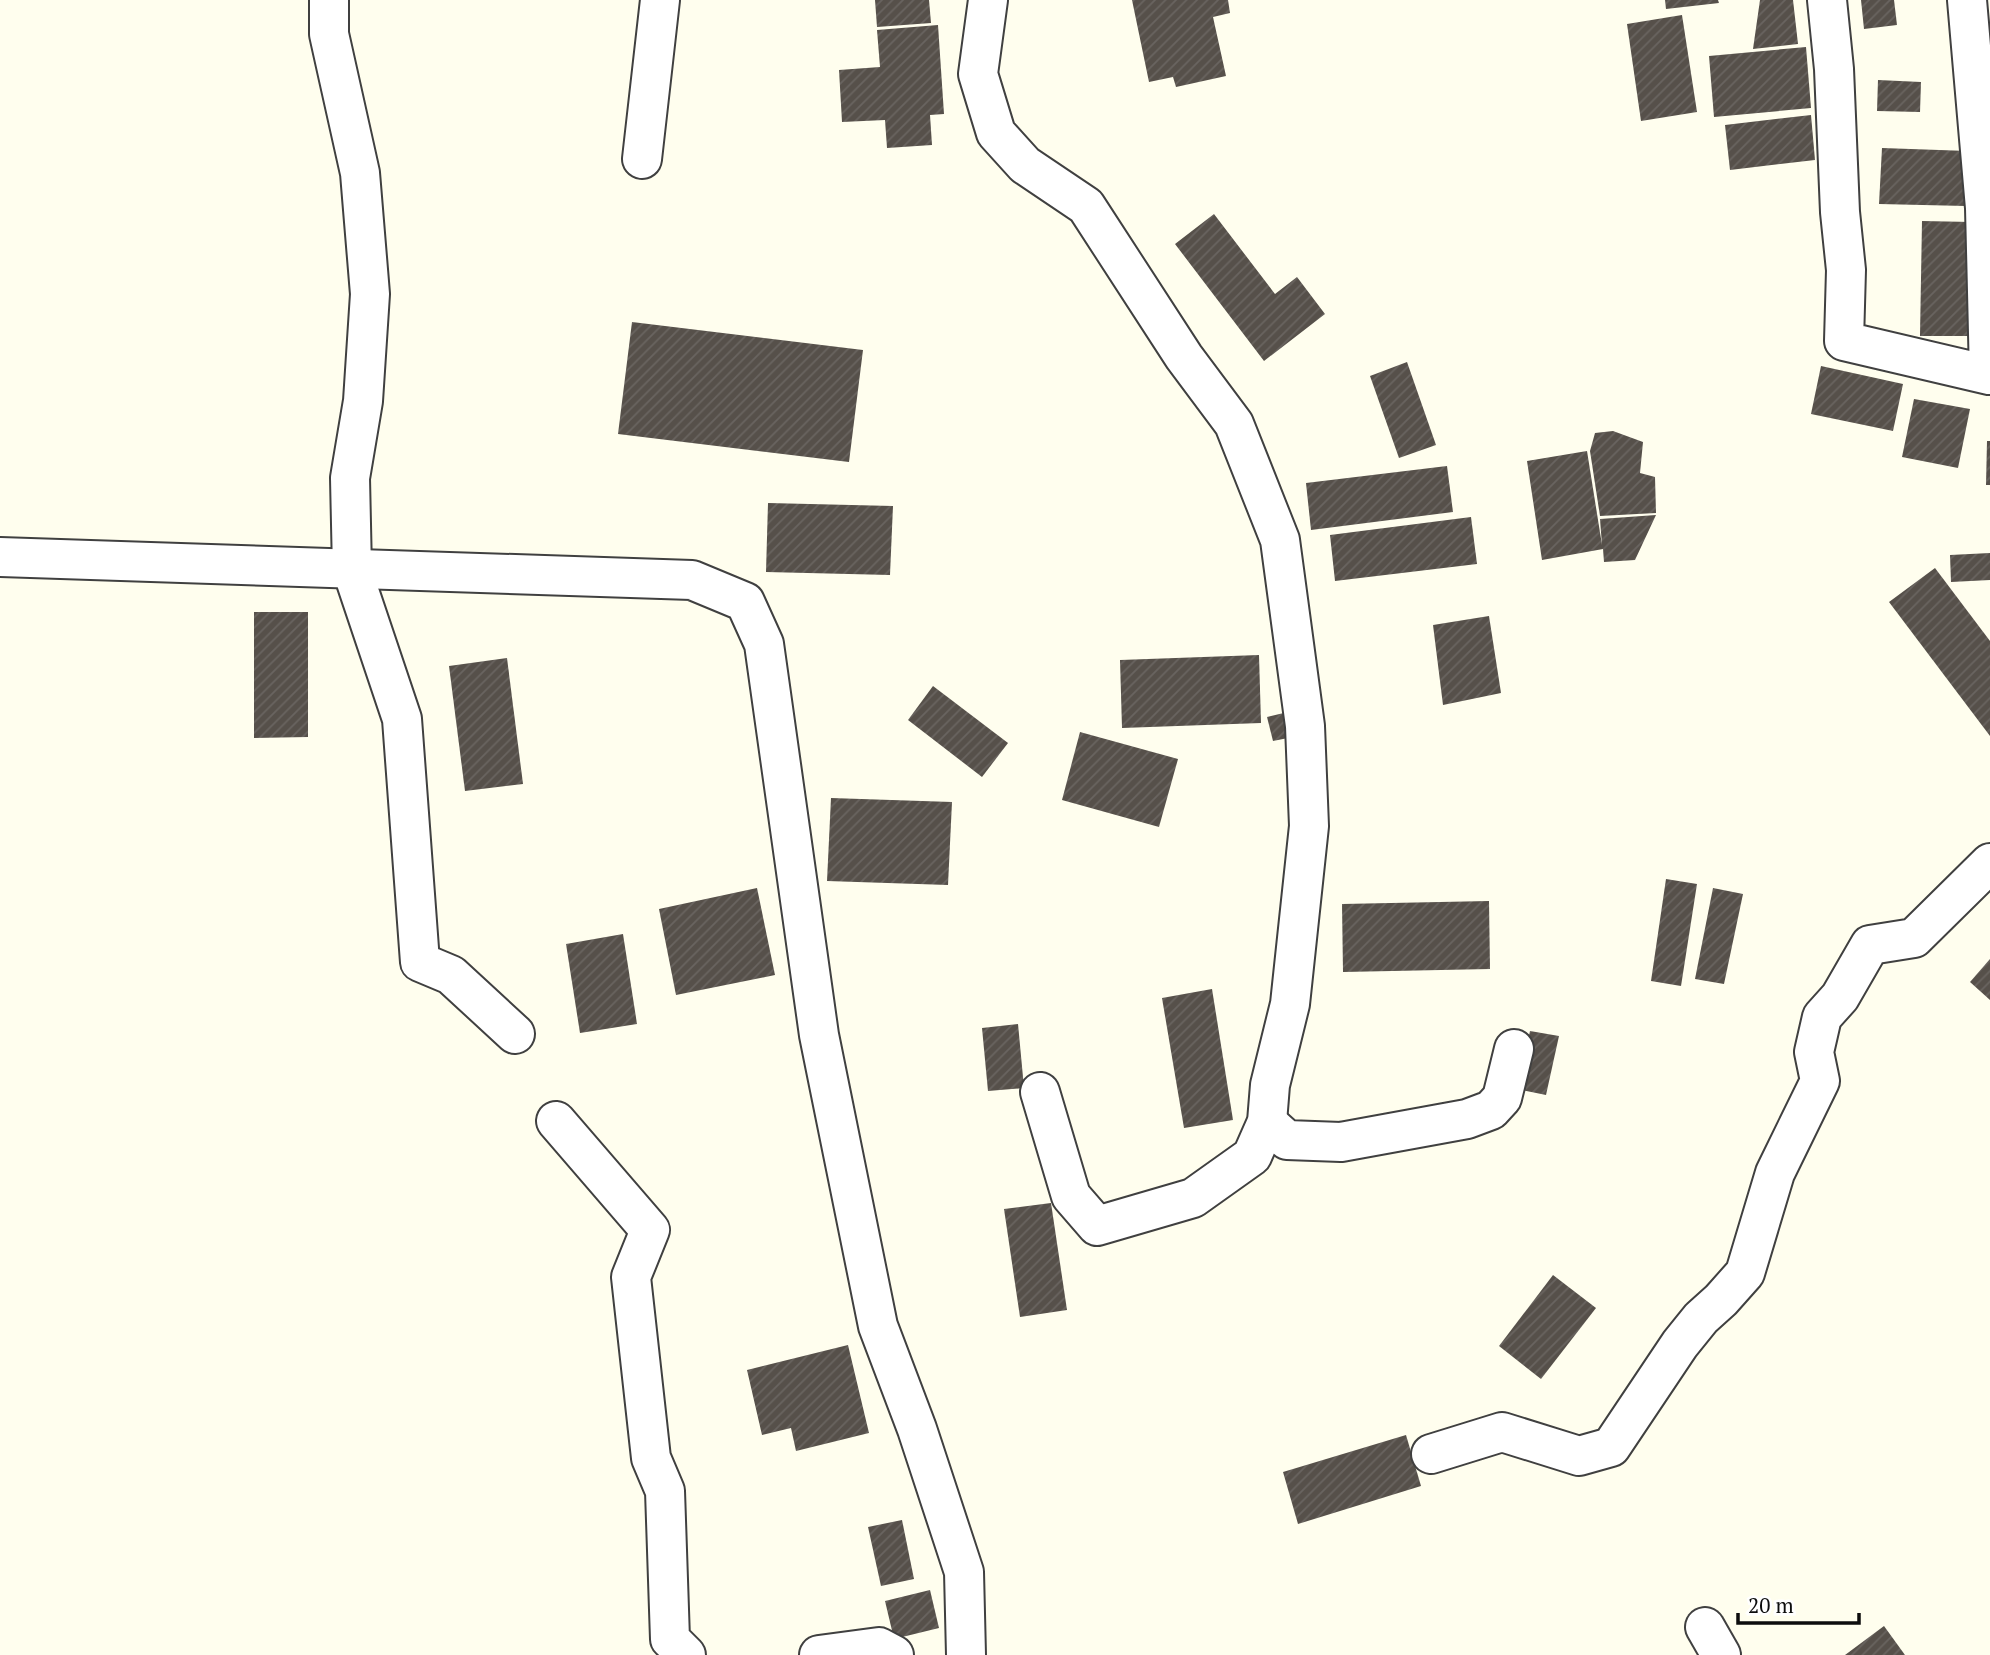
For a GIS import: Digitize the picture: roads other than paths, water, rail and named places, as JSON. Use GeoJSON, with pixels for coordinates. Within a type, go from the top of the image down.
{"type":"FeatureCollection","features":[{"type":"Feature","properties":{"kind":"street"},"geometry":{"type":"LineString","coordinates":[[328,0],[329,34],[360,173],[370,294],[363,401],[350,478],[352,570],[402,719],[420,961],[451,975],[514,1034]]}},
{"type":"Feature","properties":{"kind":"street"},"geometry":{"type":"LineString","coordinates":[[642,159],[660,0]]}},
{"type":"Feature","properties":{"kind":"street"},"geometry":{"type":"LineString","coordinates":[[988,0],[978,74],[996,133],[1025,165],[1086,206],[1184,357],[1234,424],[1280,540],[1306,726],[1309,826],[1290,1004],[1270,1085],[1267,1122],[1252,1156],[1194,1198],[1097,1226],[1071,1196],[1040,1092]]}},
{"type":"Feature","properties":{"kind":"street"},"geometry":{"type":"LineString","coordinates":[[1827,0],[1834,69],[1840,212],[1846,270],[1844,341],[1989,375],[1983,94],[1967,0]]}},
{"type":"Feature","properties":{"kind":"street"},"geometry":{"type":"LineString","coordinates":[[0,557],[692,580],[745,602],[764,644],[819,1035],[875,1313],[964,1572],[966,1655]]}},
{"type":"Feature","properties":{"kind":"street"},"geometry":{"type":"LineString","coordinates":[[1431,1454],[1502,1432],[1579,1456],[1611,1447],[1680,1344],[1745,1273],[1775,1173],[1820,1081],[1814,1052],[1822,1017],[1840,998],[1870,945],[1914,938],[1990,863]]}},
{"type":"Feature","properties":{"kind":"street"},"geometry":{"type":"LineString","coordinates":[[1267,1122],[1287,1140],[1342,1142],[1467,1119],[1491,1110],[1502,1098],[1514,1049]]}},
{"type":"Feature","properties":{"kind":"street"},"geometry":{"type":"LineString","coordinates":[[556,1121],[650,1230],[631,1277],[651,1458],[664,1491],[670,1639],[686,1655]]}},
{"type":"Feature","properties":{"kind":"street"},"geometry":{"type":"LineString","coordinates":[[819,1655],[879,1647],[894,1655]]}}]}
